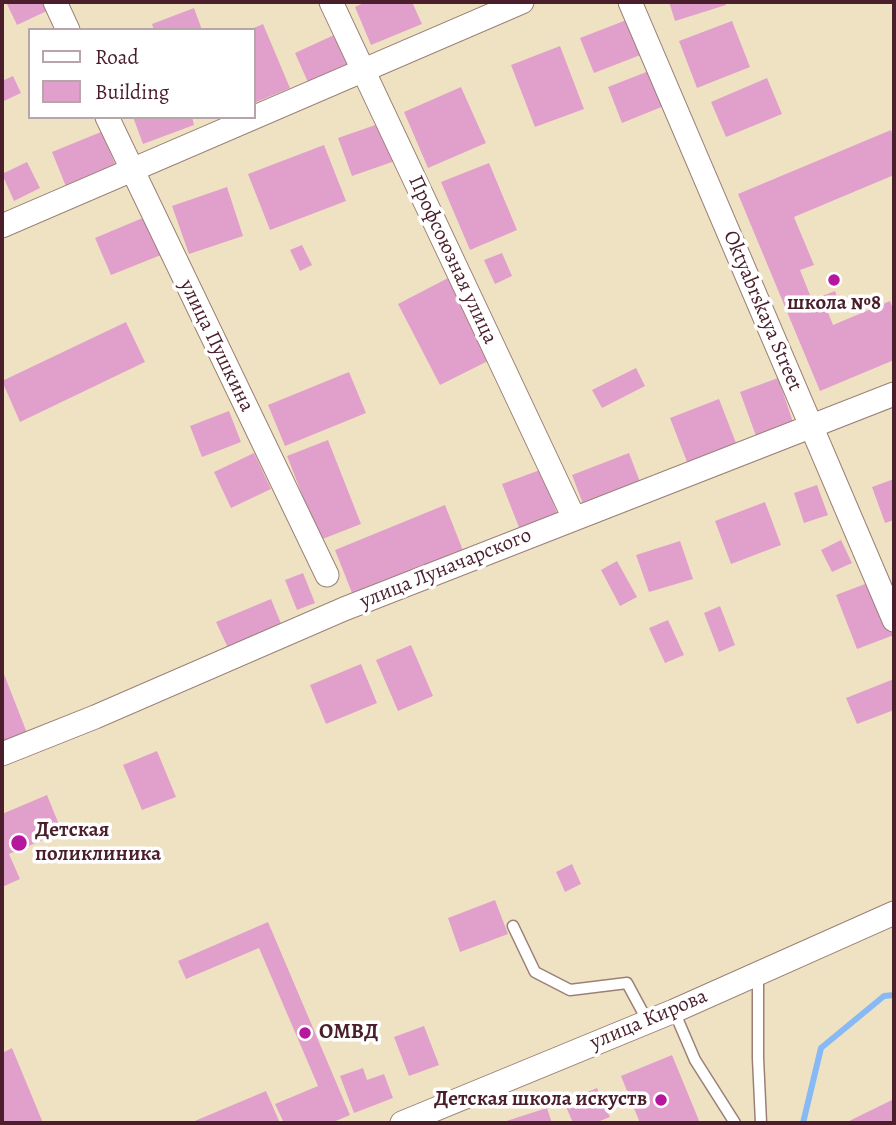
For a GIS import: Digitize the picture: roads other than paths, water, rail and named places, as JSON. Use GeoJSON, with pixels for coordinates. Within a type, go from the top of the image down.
{"type":"FeatureCollection","features":[{"type":"Feature","properties":{"kind":"street"},"geometry":{"type":"LineString","coordinates":[[55,2],[67,28]]}},
{"type":"Feature","properties":{"kind":"street","name":"Профсоюзная улица"},"geometry":{"type":"LineString","coordinates":[[331,2],[574,518]]}},
{"type":"Feature","properties":{"kind":"street"},"geometry":{"type":"LineString","coordinates":[[256,119],[523,2]]}},
{"type":"Feature","properties":{"kind":"street","name":"Oktyabrskaya Street"},"geometry":{"type":"LineString","coordinates":[[630,2],[894,620]]}},
{"type":"Feature","properties":{"kind":"street","name":"улица Пушкина"},"geometry":{"type":"LineString","coordinates":[[108,119],[327,575]]}},
{"type":"Feature","properties":{"kind":"street"},"geometry":{"type":"LineString","coordinates":[[2,226],[255,119]]}},
{"type":"Feature","properties":{"kind":"street","name":"улица Луначарского"},"geometry":{"type":"LineString","coordinates":[[2,754],[107,712],[344,609],[894,394]]}},
{"type":"Feature","properties":{"kind":"street","name":"улица Кирова"},"geometry":{"type":"LineString","coordinates":[[402,1123],[674,1011],[894,913]]}},
{"type":"Feature","properties":{"kind":"lane"},"geometry":{"type":"LineString","coordinates":[[513,926],[536,972],[570,990],[627,983],[648,1022]]}},
{"type":"Feature","properties":{"kind":"lane"},"geometry":{"type":"LineString","coordinates":[[758,973],[761,1123]]}},
{"type":"Feature","properties":{"kind":"lane"},"geometry":{"type":"LineString","coordinates":[[674,1011],[695,1060],[735,1123]]}},
{"type":"Feature","properties":{"kind":"waterway"},"geometry":{"type":"LineString","coordinates":[[803,1123],[821,1048],[884,996],[894,995]]}},
{"type":"Feature","properties":{"kind":"place","name":"школа №8"},"geometry":{"type":"Point","coordinates":[834,280]}},
{"type":"Feature","properties":{"kind":"place","name":"Детская поликлиника"},"geometry":{"type":"Point","coordinates":[19,843]}},
{"type":"Feature","properties":{"kind":"place","name":"ОМВД"},"geometry":{"type":"Point","coordinates":[305,1033]}},
{"type":"Feature","properties":{"kind":"place","name":"Детская школа искуств"},"geometry":{"type":"Point","coordinates":[661,1100]}}]}
